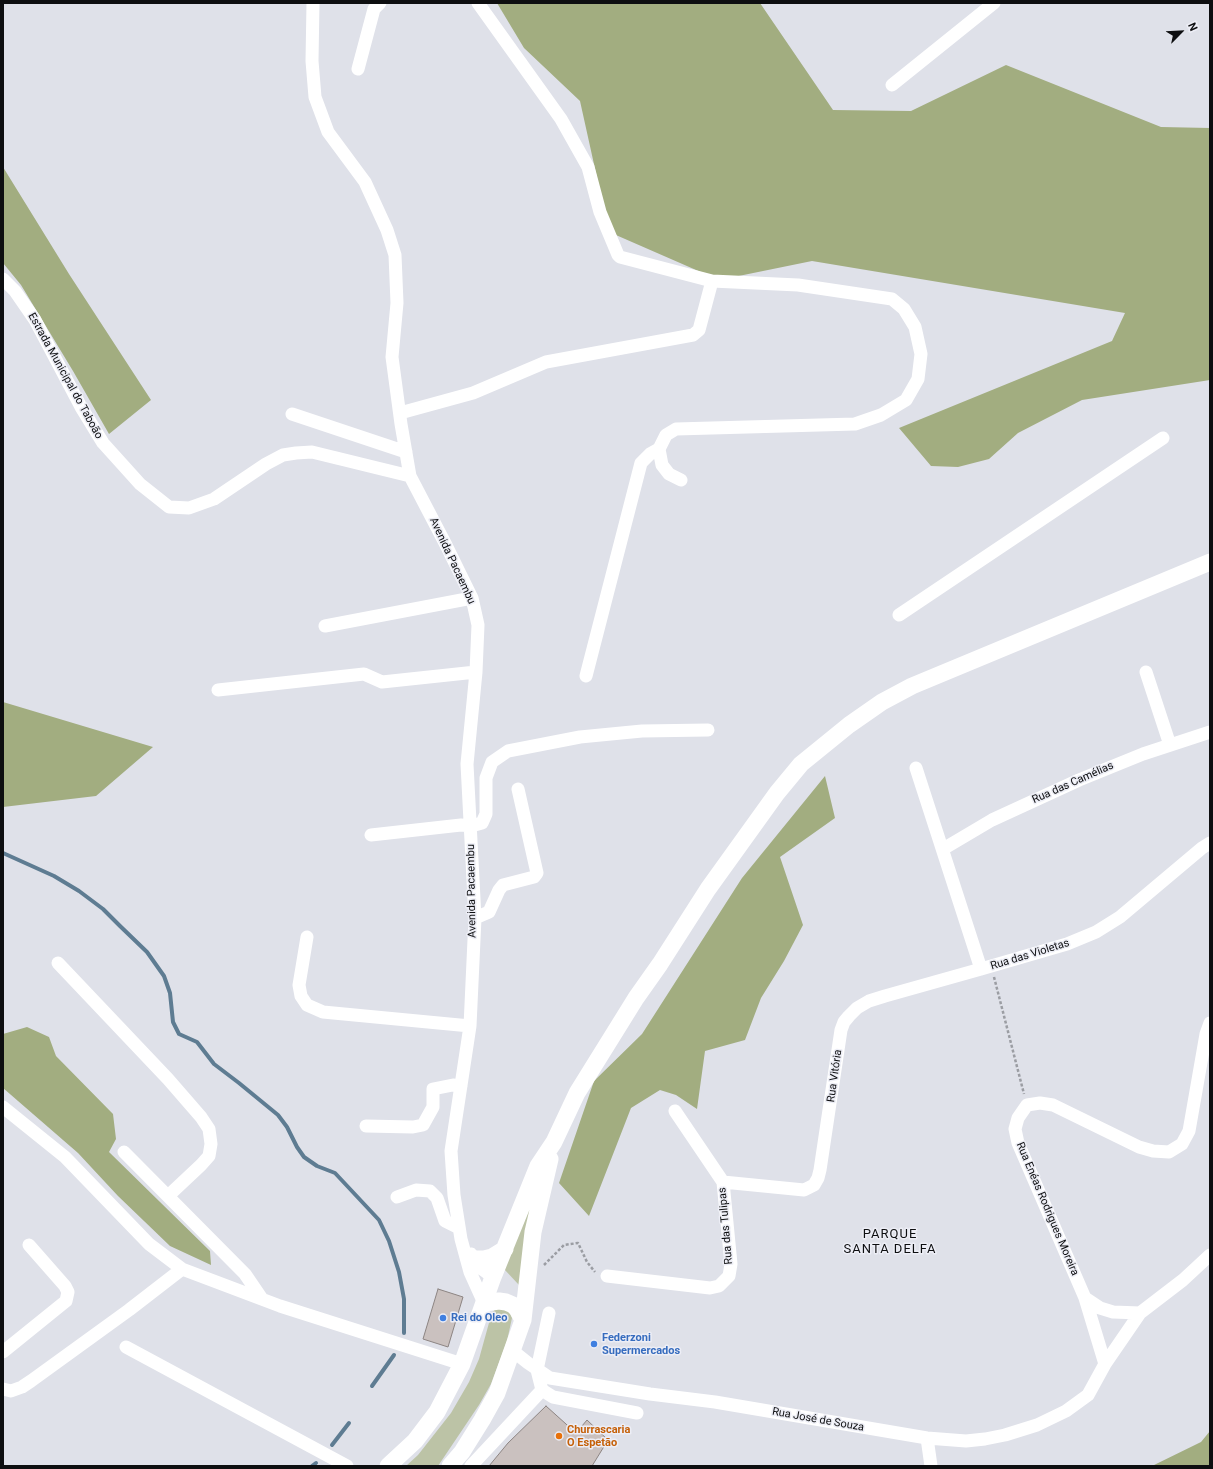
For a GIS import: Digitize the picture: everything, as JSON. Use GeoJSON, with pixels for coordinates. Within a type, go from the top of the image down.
{"type":"FeatureCollection","features":[{"type":"Feature","properties":{"kind":"main road"},"geometry":{"type":"LineString","coordinates":[[388,1466],[415,1441],[437,1412],[462,1364],[493,1277],[538,1166],[554,1142],[577,1093],[636,998],[660,964],[708,888],[777,793],[801,764],[849,725],[882,702],[912,686],[1210,562]]}},
{"type":"Feature","properties":{"kind":"main road"},"geometry":{"type":"LineString","coordinates":[[450,1466],[462,1452],[497,1393],[523,1320],[533,1232],[554,1142]]}},
{"type":"Feature","properties":{"kind":"main road"},"geometry":{"type":"LineString","coordinates":[[474,1258],[484,1259],[492,1257],[505,1249]]}},
{"type":"Feature","properties":{"kind":"main road"},"geometry":{"type":"LineString","coordinates":[[493,1277],[505,1290],[523,1320]]}},
{"type":"Feature","properties":{"kind":"main road"},"geometry":{"type":"LineString","coordinates":[[484,1303],[499,1301],[513,1305]]}},
{"type":"Feature","properties":{"kind":"street","name":"Avenida Pacaembu"},"geometry":{"type":"LineString","coordinates":[[313,3],[312,61],[315,97],[328,132],[364,182],[387,230],[395,256],[397,303],[392,357],[410,476],[446,544],[472,598],[478,625],[476,672],[467,764],[475,918],[470,1026],[451,1151],[454,1195],[460,1233],[470,1272],[484,1303]]}},
{"type":"Feature","properties":{"kind":"street"},"geometry":{"type":"LineString","coordinates":[[358,69],[374,10],[380,3]]}},
{"type":"Feature","properties":{"kind":"street"},"geometry":{"type":"LineString","coordinates":[[478,3],[561,119],[588,167],[600,212],[618,255],[712,280],[798,285],[892,299],[904,309],[915,327],[921,354],[918,379],[906,400],[881,415],[855,424],[676,429],[666,436],[659,449],[650,454],[641,464],[586,676]]}},
{"type":"Feature","properties":{"kind":"street"},"geometry":{"type":"LineString","coordinates":[[892,85],[994,3]]}},
{"type":"Feature","properties":{"kind":"street","name":"Estrada Municipal do Taboão"},"geometry":{"type":"LineString","coordinates":[[3,279],[15,291],[35,320],[81,408],[103,443],[140,484],[169,507],[189,508],[214,499],[266,464],[283,455],[296,453],[312,452],[410,476]]}},
{"type":"Feature","properties":{"kind":"street"},"geometry":{"type":"LineString","coordinates":[[400,413],[473,393],[546,362],[693,334],[699,330],[712,280]]}},
{"type":"Feature","properties":{"kind":"street"},"geometry":{"type":"LineString","coordinates":[[292,414],[406,452]]}},
{"type":"Feature","properties":{"kind":"street"},"geometry":{"type":"LineString","coordinates":[[899,615],[1163,438]]}},
{"type":"Feature","properties":{"kind":"street"},"geometry":{"type":"LineString","coordinates":[[659,449],[662,465],[670,474],[681,480]]}},
{"type":"Feature","properties":{"kind":"street"},"geometry":{"type":"LineString","coordinates":[[325,626],[472,598]]}},
{"type":"Feature","properties":{"kind":"street"},"geometry":{"type":"LineString","coordinates":[[218,690],[364,674],[382,682],[476,672]]}},
{"type":"Feature","properties":{"kind":"street"},"geometry":{"type":"LineString","coordinates":[[1146,672],[1170,745]]}},
{"type":"Feature","properties":{"kind":"street"},"geometry":{"type":"LineString","coordinates":[[371,836],[461,825],[471,826],[482,823],[486,814],[486,778],[492,762],[508,751],[580,737],[642,731],[708,730]]}},
{"type":"Feature","properties":{"kind":"street","name":"Rua das Camélias"},"geometry":{"type":"LineString","coordinates":[[943,849],[992,820],[1072,783],[1143,754],[1210,732]]}},
{"type":"Feature","properties":{"kind":"street","name":"Rua das Violetas"},"geometry":{"type":"LineString","coordinates":[[916,768],[943,849],[986,968],[1067,944],[1096,932],[1120,917],[1202,848],[1210,843]]}},
{"type":"Feature","properties":{"kind":"street"},"geometry":{"type":"LineString","coordinates":[[475,918],[489,912],[499,890],[504,885],[534,877],[537,872],[518,789]]}},
{"type":"Feature","properties":{"kind":"street"},"geometry":{"type":"LineString","coordinates":[[307,937],[299,985],[301,996],[307,1005],[323,1012],[470,1026]]}},
{"type":"Feature","properties":{"kind":"street"},"geometry":{"type":"LineString","coordinates":[[58,963],[168,1079],[202,1117],[209,1129],[211,1144],[209,1156],[168,1196]]}},
{"type":"Feature","properties":{"kind":"street","name":"Rua Vitória"},"geometry":{"type":"LineString","coordinates":[[723,1182],[804,1190],[814,1184],[818,1178],[820,1170],[841,1030],[848,1016],[857,1008],[869,1001],[986,968]]}},
{"type":"Feature","properties":{"kind":"street"},"geometry":{"type":"LineString","coordinates":[[1027,1106],[1040,1103],[1053,1105],[1139,1147],[1152,1151],[1168,1152],[1182,1144],[1189,1131],[1206,1034],[1210,1023]]}},
{"type":"Feature","properties":{"kind":"street"},"geometry":{"type":"LineString","coordinates":[[366,1126],[413,1127],[423,1124],[433,1107],[433,1089],[453,1085],[461,1086]]}},
{"type":"Feature","properties":{"kind":"street","name":"Rua Enéas Rodrigues Moreira"},"geometry":{"type":"LineString","coordinates":[[1027,1106],[1018,1118],[1015,1129],[1018,1143],[1085,1298],[1105,1364]]}},
{"type":"Feature","properties":{"kind":"street"},"geometry":{"type":"LineString","coordinates":[[3,1107],[65,1157],[149,1244],[182,1269],[262,1299],[462,1364]]}},
{"type":"Feature","properties":{"kind":"street","name":"Rua das Tulipas"},"geometry":{"type":"LineString","coordinates":[[607,1276],[710,1288],[724,1283],[729,1276],[731,1264],[723,1182],[675,1111]]}},
{"type":"Feature","properties":{"kind":"street"},"geometry":{"type":"LineString","coordinates":[[124,1152],[245,1274],[262,1299]]}},
{"type":"Feature","properties":{"kind":"street"},"geometry":{"type":"LineString","coordinates":[[397,1197],[416,1190],[430,1191],[437,1198],[445,1221],[460,1233],[474,1258],[482,1268],[493,1277]]}},
{"type":"Feature","properties":{"kind":"street"},"geometry":{"type":"LineString","coordinates":[[3,1352],[66,1301],[68,1292],[65,1286],[29,1244]]}},
{"type":"Feature","properties":{"kind":"street","name":"Rua José de Souza"},"geometry":{"type":"LineString","coordinates":[[513,1351],[537,1370],[550,1378],[714,1402],[927,1438],[966,1441],[1005,1435],[1037,1424],[1066,1411],[1088,1395],[1105,1364],[1140,1313],[1183,1280],[1210,1256]]}},
{"type":"Feature","properties":{"kind":"street"},"geometry":{"type":"LineString","coordinates":[[3,1389],[11,1391],[32,1381],[182,1269]]}},
{"type":"Feature","properties":{"kind":"street"},"geometry":{"type":"LineString","coordinates":[[1085,1298],[1100,1308],[1114,1312],[1140,1313]]}},
{"type":"Feature","properties":{"kind":"street"},"geometry":{"type":"LineString","coordinates":[[548,1313],[537,1370],[542,1390],[553,1397],[636,1413]]}},
{"type":"Feature","properties":{"kind":"street"},"geometry":{"type":"LineString","coordinates":[[126,1347],[347,1466]]}},
{"type":"Feature","properties":{"kind":"street"},"geometry":{"type":"LineString","coordinates":[[471,1466],[542,1390]]}},
{"type":"Feature","properties":{"kind":"street"},"geometry":{"type":"LineString","coordinates":[[927,1438],[931,1466]]}},
{"type":"Feature","properties":{"kind":"path"},"geometry":{"type":"LineString","coordinates":[[986,968],[1027,1106]]}},
{"type":"Feature","properties":{"kind":"path"},"geometry":{"type":"LineString","coordinates":[[527,1282],[564,1245],[578,1243],[587,1262],[596,1273],[607,1276]]}},
{"type":"Feature","properties":{"kind":"green space"},"geometry":{"type":"Polygon","coordinates":[[[497,3],[760,3],[833,110],[911,111],[1006,65],[1161,127],[1210,128],[1210,380],[1082,400],[1018,433],[989,459],[958,467],[931,466],[899,428],[1112,341],[1125,313],[812,261],[719,280],[609,232],[580,101],[524,48],[497,3]]]}},
{"type":"Feature","properties":{"kind":"green space"},"geometry":{"type":"Polygon","coordinates":[[[3,167],[69,274],[151,400],[109,434],[21,285],[3,263],[3,167]]]}},
{"type":"Feature","properties":{"kind":"green space"},"geometry":{"type":"Polygon","coordinates":[[[3,702],[153,747],[96,796],[3,807],[3,702]]]}},
{"type":"Feature","properties":{"kind":"green space"},"geometry":{"type":"Polygon","coordinates":[[[825,776],[835,818],[780,857],[803,925],[784,961],[761,998],[745,1040],[705,1051],[697,1109],[676,1095],[660,1090],[631,1108],[589,1216],[559,1183],[594,1081],[642,1034],[742,878],[825,776]]]}},
{"type":"Feature","properties":{"kind":"green space"},"geometry":{"type":"Polygon","coordinates":[[[27,1027],[49,1037],[56,1056],[113,1114],[116,1139],[109,1152],[210,1251],[211,1265],[170,1246],[118,1196],[78,1153],[3,1088],[3,1034],[27,1027]]]}},
{"type":"Feature","properties":{"kind":"green space"},"geometry":{"type":"Polygon","coordinates":[[[531,1205],[519,1285],[504,1269],[531,1205]]]}},
{"type":"Feature","properties":{"kind":"green space"},"geometry":{"type":"Polygon","coordinates":[[[499,1307],[509,1311],[512,1318],[507,1341],[491,1384],[479,1405],[438,1466],[406,1466],[418,1455],[451,1413],[469,1382],[479,1359],[492,1312],[499,1307]]]}},
{"type":"Feature","properties":{"kind":"green space"},"geometry":{"type":"Polygon","coordinates":[[[1210,1431],[1210,1466],[1152,1466],[1201,1442],[1210,1431]]]}},
{"type":"Feature","properties":{"kind":"building","name":"Rei do Oleo"},"geometry":{"type":"Polygon","coordinates":[[[438,1289],[463,1297],[448,1347],[423,1339],[438,1289]]]}},
{"type":"Feature","properties":{"kind":"building","name":"Churrascaria O Espetão"},"geometry":{"type":"Polygon","coordinates":[[[546,1406],[576,1433],[587,1420],[608,1440],[592,1466],[489,1466],[508,1443],[546,1406]]]}},
{"type":"Feature","properties":{"kind":"waterway"},"geometry":{"type":"LineString","coordinates":[[3,853],[54,876],[79,891],[103,909],[147,952],[164,976],[170,993],[173,1022],[179,1034],[197,1042],[214,1064],[278,1115],[287,1127],[304,1157],[317,1166],[335,1173],[379,1220],[389,1241],[399,1272],[404,1299],[404,1333]]}},
{"type":"Feature","properties":{"kind":"waterway"},"geometry":{"type":"LineString","coordinates":[[372,1386],[394,1355]]}},
{"type":"Feature","properties":{"kind":"waterway"},"geometry":{"type":"LineString","coordinates":[[332,1445],[349,1423]]}},
{"type":"Feature","properties":{"kind":"waterway"},"geometry":{"type":"LineString","coordinates":[[312,1466],[316,1463]]}},
{"type":"Feature","properties":{"kind":"place","name":"Rei do Oleo"},"geometry":{"type":"Point","coordinates":[443,1318]}},
{"type":"Feature","properties":{"kind":"place","name":"Federzoni Supermercados"},"geometry":{"type":"Point","coordinates":[594,1344]}},
{"type":"Feature","properties":{"kind":"place","name":"Churrascaria O Espetão"},"geometry":{"type":"Point","coordinates":[559,1436]}},
{"type":"Feature","properties":{"kind":"district","name":"PARQUE SANTA DELFA"},"geometry":{"type":"Point","coordinates":[890,1242]}}]}
